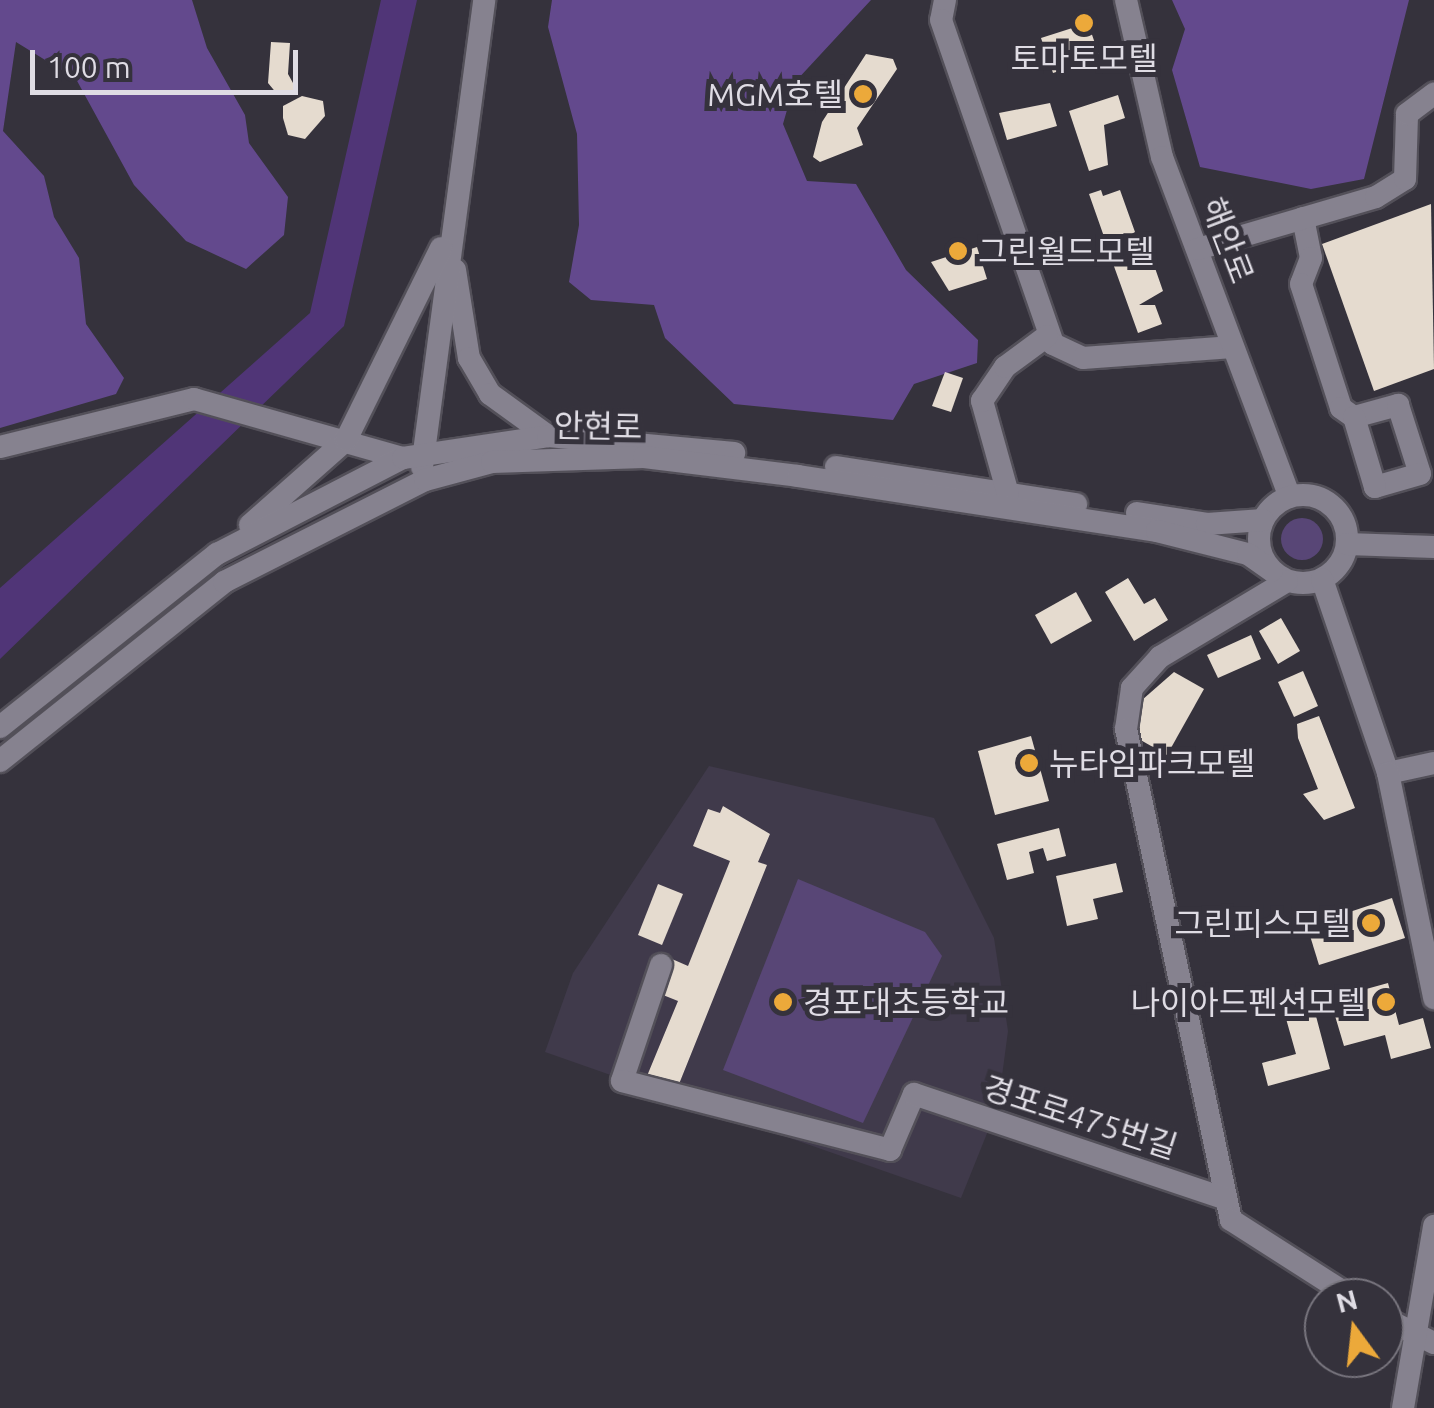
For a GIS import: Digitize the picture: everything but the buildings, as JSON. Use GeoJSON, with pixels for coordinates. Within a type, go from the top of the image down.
{"type":"FeatureCollection","features":[{"type":"Feature","properties":{"kind":"street"},"geometry":{"type":"LineString","coordinates":[[425,480],[411,456],[452,226],[484,0]]}},
{"type":"Feature","properties":{"kind":"street"},"geometry":{"type":"LineString","coordinates":[[945,0],[942,20],[1047,336],[1083,358],[1233,346]]}},
{"type":"Feature","properties":{"kind":"street","name":"해안로"},"geometry":{"type":"LineString","coordinates":[[1126,0],[1162,157],[1290,497]]}},
{"type":"Feature","properties":{"kind":"street"},"geometry":{"type":"LineString","coordinates":[[1198,249],[1376,197],[1405,178],[1407,114],[1434,94]]}},
{"type":"Feature","properties":{"kind":"street"},"geometry":{"type":"LineString","coordinates":[[1303,218],[1312,258],[1300,284],[1341,408],[1354,417]]}},
{"type":"Feature","properties":{"kind":"street"},"geometry":{"type":"LineString","coordinates":[[452,226],[469,358],[490,394],[548,436]]}},
{"type":"Feature","properties":{"kind":"street"},"geometry":{"type":"LineString","coordinates":[[212,558],[346,440],[452,226]]}},
{"type":"Feature","properties":{"kind":"street"},"geometry":{"type":"LineString","coordinates":[[1008,494],[982,401],[1005,367],[1047,336]]}},
{"type":"Feature","properties":{"kind":"street"},"geometry":{"type":"LineString","coordinates":[[0,447],[205,402],[411,456]]}},
{"type":"Feature","properties":{"kind":"street","name":"안현로"},"geometry":{"type":"LineString","coordinates":[[0,728],[212,558],[411,456],[548,436],[641,440],[1207,524],[1263,520]]}},
{"type":"Feature","properties":{"kind":"street","name":"안현로"},"geometry":{"type":"LineString","coordinates":[[0,761],[224,582],[425,480],[492,462],[644,458],[1157,531],[1248,554],[1280,576]]}},
{"type":"Feature","properties":{"kind":"street"},"geometry":{"type":"LineString","coordinates":[[1322,579],[1280,576],[1259,547],[1263,520],[1290,497],[1331,506],[1346,544]]}},
{"type":"Feature","properties":{"kind":"street"},"geometry":{"type":"LineString","coordinates":[[1346,544],[1434,547]]}},
{"type":"Feature","properties":{"kind":"street"},"geometry":{"type":"LineString","coordinates":[[1322,579],[1346,544]]}},
{"type":"Feature","properties":{"kind":"street","name":"경포로475번길"},"geometry":{"type":"LineString","coordinates":[[1280,576],[1160,658],[1132,688],[1126,729],[1231,1220],[1322,1278]]}},
{"type":"Feature","properties":{"kind":"street"},"geometry":{"type":"LineString","coordinates":[[1322,579],[1388,773],[1434,998]]}},
{"type":"Feature","properties":{"kind":"street"},"geometry":{"type":"LineString","coordinates":[[1388,773],[1434,762]]}},
{"type":"Feature","properties":{"kind":"street","name":"경포로475번길"},"geometry":{"type":"LineString","coordinates":[[661,965],[622,1080],[890,1150],[914,1094],[1226,1199]]}},
{"type":"Feature","properties":{"kind":"street"},"geometry":{"type":"LineString","coordinates":[[1404,1408],[1424,1340],[1434,1226]]}},
{"type":"Feature","properties":{"kind":"shaded area"},"geometry":{"type":"Polygon","coordinates":[[[0,0],[192,0],[207,48],[245,115],[249,143],[288,197],[284,235],[246,269],[186,241],[134,185],[76,79],[16,42],[3,131],[44,176],[54,217],[79,258],[86,324],[124,378],[116,394],[0,428],[0,0]]]}},
{"type":"Feature","properties":{"kind":"shaded area"},"geometry":{"type":"Polygon","coordinates":[[[381,0],[417,0],[344,326],[0,659],[0,588],[310,313],[381,0]]]}},
{"type":"Feature","properties":{"kind":"shaded area"},"geometry":{"type":"Polygon","coordinates":[[[552,0],[871,0],[795,82],[783,124],[807,181],[856,184],[906,270],[978,340],[977,363],[914,384],[893,420],[734,404],[665,338],[654,305],[591,300],[569,282],[579,225],[577,134],[548,27],[552,0]]]}},
{"type":"Feature","properties":{"kind":"shaded area"},"geometry":{"type":"Polygon","coordinates":[[[1172,0],[1409,0],[1364,179],[1311,189],[1200,167],[1172,70],[1185,29],[1172,0]]]}},
{"type":"Feature","properties":{"kind":"shaded area"},"geometry":{"type":"Polygon","coordinates":[[[1302,518],[1317,524],[1323,539],[1317,554],[1302,560],[1287,554],[1281,539],[1287,524],[1302,518]]]}},
{"type":"Feature","properties":{"kind":"shaded area","name":"경포대초등학교"},"geometry":{"type":"Polygon","coordinates":[[[709,766],[934,818],[994,938],[1008,1031],[998,1106],[961,1198],[545,1052],[573,973],[709,766]]]}},
{"type":"Feature","properties":{"kind":"shaded area"},"geometry":{"type":"Polygon","coordinates":[[[798,879],[925,932],[942,956],[863,1123],[723,1070],[798,879]]]}},
{"type":"Feature","properties":{"kind":"place","name":"토마토모텔"},"geometry":{"type":"Point","coordinates":[1084,23]}},
{"type":"Feature","properties":{"kind":"place","name":"MGM호텔"},"geometry":{"type":"Point","coordinates":[863,94]}},
{"type":"Feature","properties":{"kind":"place","name":"그린월드모텔"},"geometry":{"type":"Point","coordinates":[958,251]}},
{"type":"Feature","properties":{"kind":"place","name":"뉴타임파크모텔"},"geometry":{"type":"Point","coordinates":[1029,763]}},
{"type":"Feature","properties":{"kind":"place","name":"그린피스모텔"},"geometry":{"type":"Point","coordinates":[1371,923]}},
{"type":"Feature","properties":{"kind":"place","name":"경포대초등학교"},"geometry":{"type":"Point","coordinates":[783,1002]}},
{"type":"Feature","properties":{"kind":"place","name":"나이아드펜션모텔"},"geometry":{"type":"Point","coordinates":[1386,1002]}}]}
